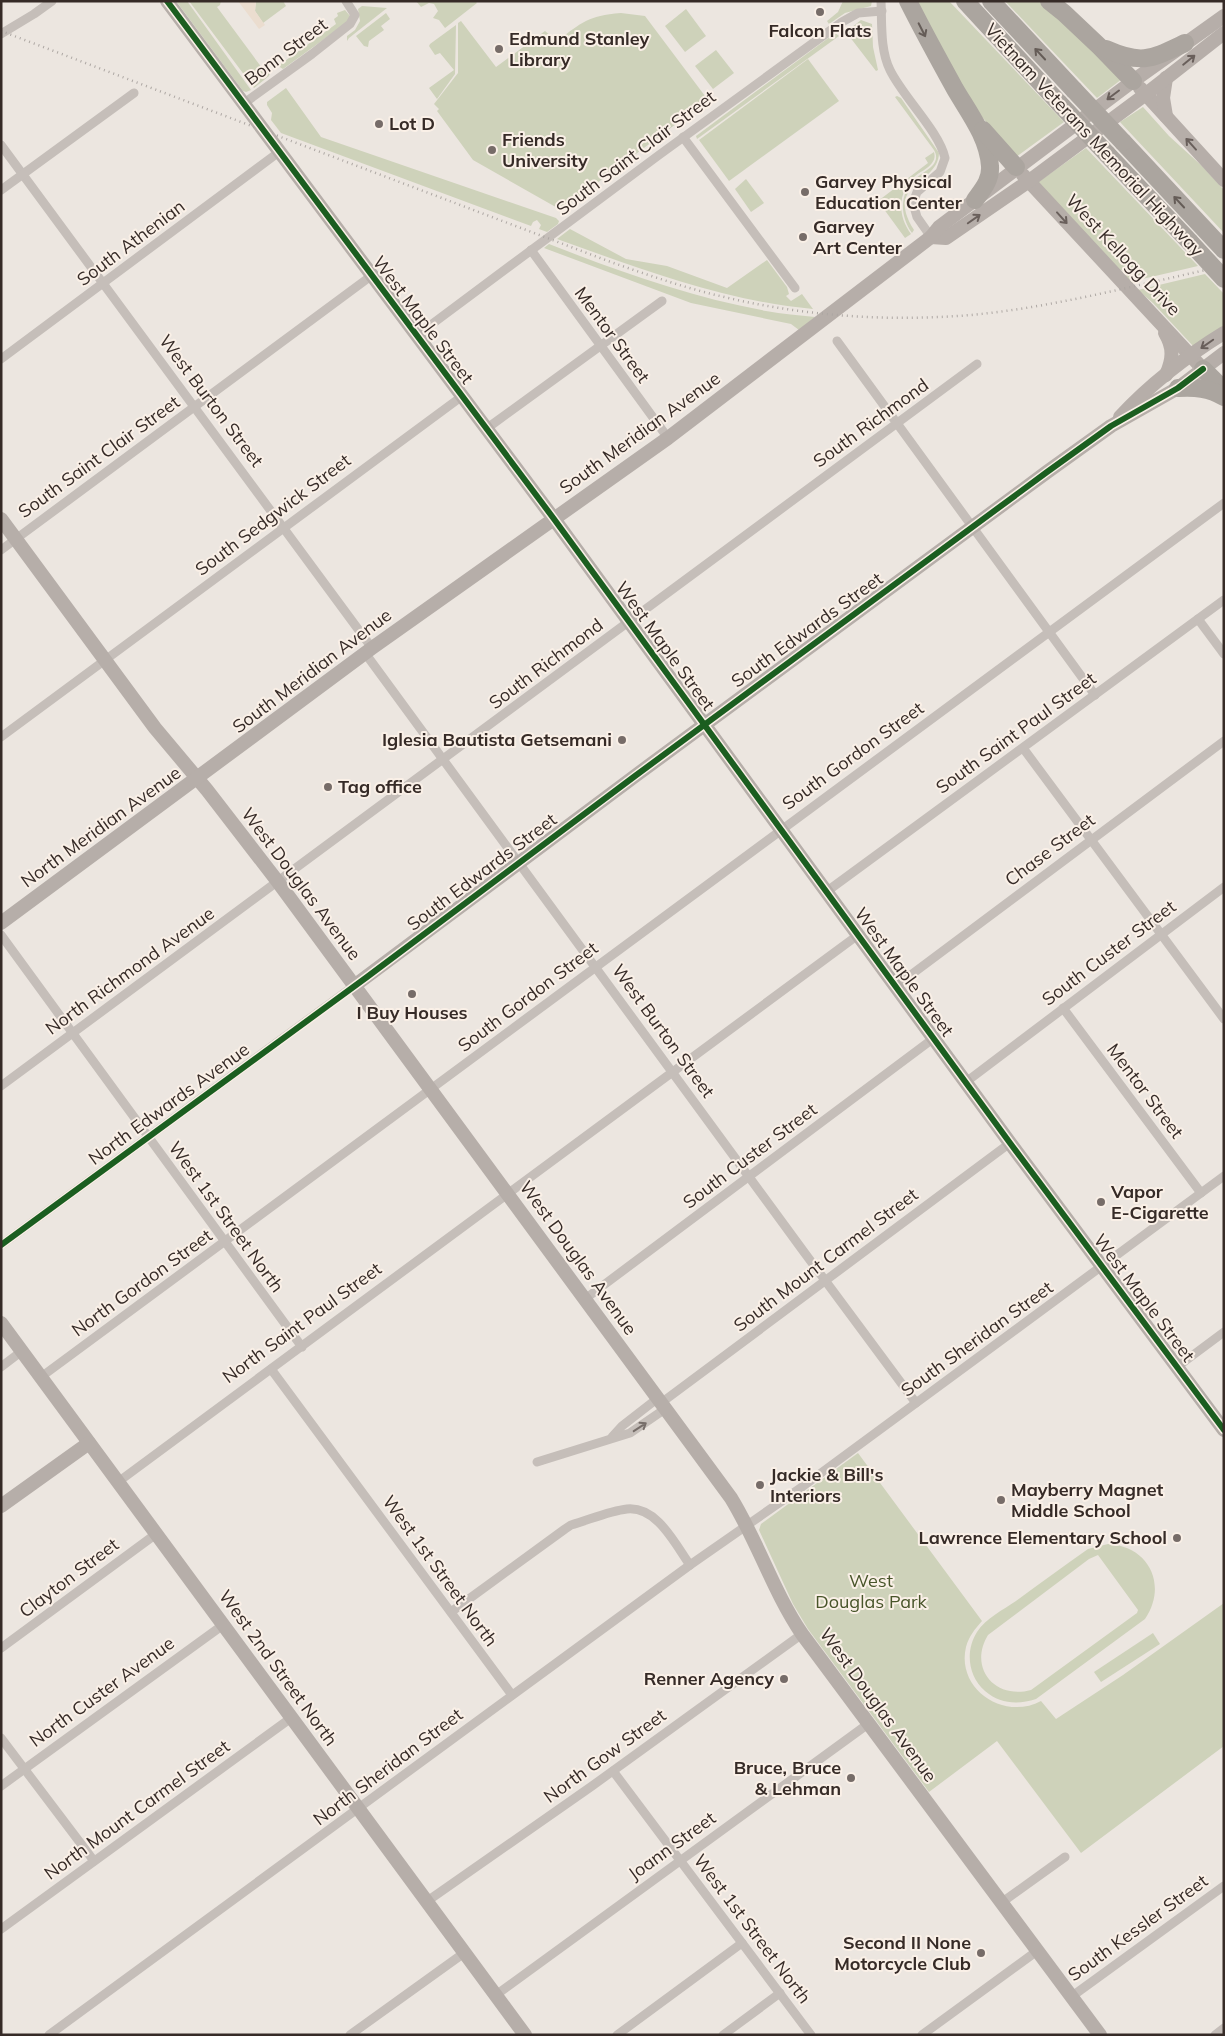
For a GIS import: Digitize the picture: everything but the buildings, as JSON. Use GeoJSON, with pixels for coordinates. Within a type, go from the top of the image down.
{"type":"FeatureCollection","features":[{"type":"Feature","properties":{"kind":"highway"},"geometry":{"type":"LineString","coordinates":[[908,1],[925,36],[975,121],[986,148],[990,166],[989,176],[985,187],[975,200]]}},
{"type":"Feature","properties":{"kind":"highway","name":"Vietnam Veterans Memorial Highway"},"geometry":{"type":"LineString","coordinates":[[965,1],[1106,154],[1224,278]]}},
{"type":"Feature","properties":{"kind":"highway","name":"Vietnam Veterans Memorial Highway"},"geometry":{"type":"LineString","coordinates":[[991,1],[1218,244]]}},
{"type":"Feature","properties":{"kind":"highway"},"geometry":{"type":"LineString","coordinates":[[1048,1],[1064,13],[1133,81]]}},
{"type":"Feature","properties":{"kind":"highway"},"geometry":{"type":"LineString","coordinates":[[1100,47],[1122,56],[1138,59],[1155,58],[1185,44]]}},
{"type":"Feature","properties":{"kind":"highway"},"geometry":{"type":"LineString","coordinates":[[975,121],[1016,167]]}},
{"type":"Feature","properties":{"kind":"highway"},"geometry":{"type":"LineString","coordinates":[[1203,368],[1224,390]]}},
{"type":"Feature","properties":{"kind":"highway"},"geometry":{"type":"LineString","coordinates":[[1172,382],[1205,389],[1224,397]]}},
{"type":"Feature","properties":{"kind":"main road","name":"West Maple Street"},"geometry":{"type":"LineString","coordinates":[[167,1],[554,519],[1010,1143],[1224,1430]]}},
{"type":"Feature","properties":{"kind":"main road","name":"South Meridian Avenue"},"geometry":{"type":"LineString","coordinates":[[198,779],[369,651],[668,438],[931,237],[939,227],[1016,167],[1224,16]]}},
{"type":"Feature","properties":{"kind":"main road","name":"South Meridian Avenue"},"geometry":{"type":"LineString","coordinates":[[931,237],[946,238],[1029,181],[1224,33]]}},
{"type":"Feature","properties":{"kind":"main road"},"geometry":{"type":"LineString","coordinates":[[1166,78],[1163,98],[1166,117]]}},
{"type":"Feature","properties":{"kind":"main road"},"geometry":{"type":"LineString","coordinates":[[1133,81],[1224,180]]}},
{"type":"Feature","properties":{"kind":"main road","name":"West Kellogg Drive"},"geometry":{"type":"LineString","coordinates":[[1016,167],[1203,368]]}},
{"type":"Feature","properties":{"kind":"main road"},"geometry":{"type":"LineString","coordinates":[[1155,315],[1171,342],[1173,349],[1172,382]]}},
{"type":"Feature","properties":{"kind":"main road"},"geometry":{"type":"LineString","coordinates":[[1172,382],[1191,355],[1224,333]]}},
{"type":"Feature","properties":{"kind":"main road"},"geometry":{"type":"LineString","coordinates":[[1172,382],[1203,368],[1224,353]]}},
{"type":"Feature","properties":{"kind":"main road","name":"South Edwards Street"},"geometry":{"type":"LineString","coordinates":[[354,986],[704,725],[1172,382]]}},
{"type":"Feature","properties":{"kind":"main road","name":"West Douglas Avenue"},"geometry":{"type":"LineString","coordinates":[[1,519],[155,728],[198,779],[278,882],[731,1498],[747,1525],[788,1612],[802,1634],[1100,2035]]}},
{"type":"Feature","properties":{"kind":"main road","name":"North Meridian Avenue"},"geometry":{"type":"LineString","coordinates":[[2,924],[198,779]]}},
{"type":"Feature","properties":{"kind":"main road","name":"West 2nd Street North"},"geometry":{"type":"LineString","coordinates":[[1,1323],[525,2035]]}},
{"type":"Feature","properties":{"kind":"main road"},"geometry":{"type":"LineString","coordinates":[[1,1506],[89,1443]]}},
{"type":"Feature","properties":{"kind":"street"},"geometry":{"type":"LineString","coordinates":[[1,34],[52,1]]}},
{"type":"Feature","properties":{"kind":"street","name":"Bonn Street"},"geometry":{"type":"LineString","coordinates":[[243,104],[350,24],[355,15],[346,1]]}},
{"type":"Feature","properties":{"kind":"street"},"geometry":{"type":"LineString","coordinates":[[881,1],[884,53],[887,64],[900,87],[938,140],[945,158],[940,172],[917,192],[913,203],[917,217],[931,237]]}},
{"type":"Feature","properties":{"kind":"street","name":"South Saint Clair Street"},"geometry":{"type":"LineString","coordinates":[[416,336],[683,137],[842,22],[858,13],[882,11]]}},
{"type":"Feature","properties":{"kind":"street"},"geometry":{"type":"LineString","coordinates":[[1,190],[134,93]]}},
{"type":"Feature","properties":{"kind":"street"},"geometry":{"type":"LineString","coordinates":[[683,137],[795,288]]}},
{"type":"Feature","properties":{"kind":"street","name":"West Burton Street"},"geometry":{"type":"LineString","coordinates":[[1,145],[284,527],[443,759],[916,1403]]}},
{"type":"Feature","properties":{"kind":"street","name":"South Athenian"},"geometry":{"type":"LineString","coordinates":[[1,359],[279,152]]}},
{"type":"Feature","properties":{"kind":"street","name":"Mentor Street"},"geometry":{"type":"LineString","coordinates":[[531,250],[668,438]]}},
{"type":"Feature","properties":{"kind":"street","name":"South Saint Clair Street"},"geometry":{"type":"LineString","coordinates":[[1,550],[371,276]]}},
{"type":"Feature","properties":{"kind":"street"},"geometry":{"type":"LineString","coordinates":[[486,430],[662,301]]}},
{"type":"Feature","properties":{"kind":"street"},"geometry":{"type":"LineString","coordinates":[[837,342],[1095,695]]}},
{"type":"Feature","properties":{"kind":"street","name":"South Richmond"},"geometry":{"type":"LineString","coordinates":[[278,882],[977,364]]}},
{"type":"Feature","properties":{"kind":"street","name":"South Sedgwick Street"},"geometry":{"type":"LineString","coordinates":[[1,737],[461,397]]}},
{"type":"Feature","properties":{"kind":"street","name":"South Gordon Street"},"geometry":{"type":"LineString","coordinates":[[431,1090],[1224,503]]}},
{"type":"Feature","properties":{"kind":"street","name":"South Saint Paul Street"},"geometry":{"type":"LineString","coordinates":[[826,892],[1224,600]]}},
{"type":"Feature","properties":{"kind":"street"},"geometry":{"type":"LineString","coordinates":[[1198,619],[1224,654]]}},
{"type":"Feature","properties":{"kind":"street","name":"Chase Street"},"geometry":{"type":"LineString","coordinates":[[896,986],[1224,741]]}},
{"type":"Feature","properties":{"kind":"street"},"geometry":{"type":"LineString","coordinates":[[1022,748],[1224,1019]]}},
{"type":"Feature","properties":{"kind":"street","name":"North Richmond Avenue"},"geometry":{"type":"LineString","coordinates":[[1,1086],[278,882]]}},
{"type":"Feature","properties":{"kind":"street","name":"South Custer Street"},"geometry":{"type":"LineString","coordinates":[[966,1082],[1224,887]]}},
{"type":"Feature","properties":{"kind":"street","name":"West 1st Street North"},"geometry":{"type":"LineString","coordinates":[[2,924],[72,1033],[302,1347]]}},
{"type":"Feature","properties":{"kind":"street"},"geometry":{"type":"LineString","coordinates":[[508,1194],[858,935]]}},
{"type":"Feature","properties":{"kind":"street","name":"North Edwards Avenue"},"geometry":{"type":"LineString","coordinates":[[1,1245],[354,986]]}},
{"type":"Feature","properties":{"kind":"street","name":"Mentor Street"},"geometry":{"type":"LineString","coordinates":[[1063,1008],[1200,1193]]}},
{"type":"Feature","properties":{"kind":"street","name":"South Custer Street"},"geometry":{"type":"LineString","coordinates":[[585,1299],[934,1038]]}},
{"type":"Feature","properties":{"kind":"street","name":"North Gordon Street"},"geometry":{"type":"LineString","coordinates":[[41,1377],[431,1090]]}},
{"type":"Feature","properties":{"kind":"street","name":"South Mount Carmel Street"},"geometry":{"type":"LineString","coordinates":[[661,1403],[1010,1143]]}},
{"type":"Feature","properties":{"kind":"street","name":"South Sheridan Street"},"geometry":{"type":"LineString","coordinates":[[747,1525],[1224,1176]]}},
{"type":"Feature","properties":{"kind":"street","name":"North Saint Paul Street"},"geometry":{"type":"LineString","coordinates":[[118,1482],[508,1194]]}},
{"type":"Feature","properties":{"kind":"street"},"geometry":{"type":"LineString","coordinates":[[1177,1367],[1224,1332]]}},
{"type":"Feature","properties":{"kind":"street"},"geometry":{"type":"LineString","coordinates":[[1,1367],[22,1351]]}},
{"type":"Feature","properties":{"kind":"street","name":"West 1st Street North"},"geometry":{"type":"LineString","coordinates":[[271,1369],[512,1695]]}},
{"type":"Feature","properties":{"kind":"street"},"geometry":{"type":"LineString","coordinates":[[612,1438],[622,1426],[661,1403]]}},
{"type":"Feature","properties":{"kind":"street"},"geometry":{"type":"LineString","coordinates":[[537,1462],[630,1433],[661,1403]]}},
{"type":"Feature","properties":{"kind":"street"},"geometry":{"type":"LineString","coordinates":[[451,1612],[571,1525],[627,1509],[644,1511],[657,1520],[690,1565]]}},
{"type":"Feature","properties":{"kind":"street","name":"North Sheridan Street"},"geometry":{"type":"LineString","coordinates":[[50,2035],[512,1695],[747,1525]]}},
{"type":"Feature","properties":{"kind":"street","name":"Clayton Street"},"geometry":{"type":"LineString","coordinates":[[1,1648],[156,1534]]}},
{"type":"Feature","properties":{"kind":"street","name":"North Custer Avenue"},"geometry":{"type":"LineString","coordinates":[[1,1786],[223,1625]]}},
{"type":"Feature","properties":{"kind":"street","name":"North Gow Street"},"geometry":{"type":"LineString","coordinates":[[426,1902],[613,1771],[802,1634]]}},
{"type":"Feature","properties":{"kind":"street","name":"North Mount Carmel Street"},"geometry":{"type":"LineString","coordinates":[[1,1929],[291,1718]]}},
{"type":"Feature","properties":{"kind":"street","name":"Joann Street"},"geometry":{"type":"LineString","coordinates":[[496,1996],[868,1724]]}},
{"type":"Feature","properties":{"kind":"street"},"geometry":{"type":"LineString","coordinates":[[1,1738],[94,1861]]}},
{"type":"Feature","properties":{"kind":"street","name":"West 1st Street North"},"geometry":{"type":"LineString","coordinates":[[613,1771],[811,2035]]}},
{"type":"Feature","properties":{"kind":"street"},"geometry":{"type":"LineString","coordinates":[[1001,1903],[1065,1857]]}},
{"type":"Feature","properties":{"kind":"street","name":"South Kessler Street"},"geometry":{"type":"LineString","coordinates":[[1071,1997],[1224,1886]]}},
{"type":"Feature","properties":{"kind":"street"},"geometry":{"type":"LineString","coordinates":[[618,2035],[742,1943]]}},
{"type":"Feature","properties":{"kind":"street"},"geometry":{"type":"LineString","coordinates":[[922,2035],[1038,1951]]}},
{"type":"Feature","properties":{"kind":"street"},"geometry":{"type":"LineString","coordinates":[[350,2035],[464,1953]]}},
{"type":"Feature","properties":{"kind":"street"},"geometry":{"type":"LineString","coordinates":[[723,2035],[780,1993]]}},
{"type":"Feature","properties":{"kind":"street"},"geometry":{"type":"LineString","coordinates":[[1215,2035],[1224,2028]]}},
{"type":"Feature","properties":{"kind":"green space"},"geometry":{"type":"Polygon","coordinates":[[[176,1],[187,1],[251,90],[243,91],[176,1]]]}},
{"type":"Feature","properties":{"kind":"green space"},"geometry":{"type":"Polygon","coordinates":[[[189,1],[221,1],[217,7],[262,68],[267,65],[271,70],[269,76],[254,88],[189,1]]]}},
{"type":"Feature","properties":{"kind":"green space"},"geometry":{"type":"Polygon","coordinates":[[[256,1],[283,1],[286,6],[263,23],[255,11],[256,1]]]}},
{"type":"Feature","properties":{"kind":"green space"},"geometry":{"type":"Polygon","coordinates":[[[416,1],[475,1],[477,3],[445,28],[439,20],[433,18],[438,11],[434,4],[429,3],[421,7],[416,1]]]}},
{"type":"Feature","properties":{"kind":"green space"},"geometry":{"type":"Polygon","coordinates":[[[843,1],[872,1],[871,6],[845,13],[829,24],[827,21],[838,12],[843,1]]]}},
{"type":"Feature","properties":{"kind":"green space"},"geometry":{"type":"Polygon","coordinates":[[[915,1],[949,1],[1064,122],[1016,157],[982,117],[945,59],[915,1]]]}},
{"type":"Feature","properties":{"kind":"green space"},"geometry":{"type":"Polygon","coordinates":[[[1005,1],[1041,1],[1122,79],[1097,98],[1005,1]]]}},
{"type":"Feature","properties":{"kind":"green space"},"geometry":{"type":"Polygon","coordinates":[[[362,6],[387,8],[347,41],[347,36],[355,30],[360,21],[358,9],[362,6]]]}},
{"type":"Feature","properties":{"kind":"green space"},"geometry":{"type":"Polygon","coordinates":[[[686,9],[706,36],[685,52],[665,26],[686,9]]]}},
{"type":"Feature","properties":{"kind":"green space"},"geometry":{"type":"Polygon","coordinates":[[[345,10],[350,16],[349,21],[283,69],[278,66],[336,24],[334,19],[338,16],[337,13],[345,10]]]}},
{"type":"Feature","properties":{"kind":"green space"},"geometry":{"type":"Polygon","coordinates":[[[386,13],[390,19],[381,26],[384,30],[369,41],[368,47],[364,46],[356,36],[386,13]]]}},
{"type":"Feature","properties":{"kind":"green space"},"geometry":{"type":"Polygon","coordinates":[[[621,13],[645,16],[708,100],[561,210],[473,160],[437,111],[439,109],[434,104],[458,73],[458,23],[461,21],[496,67],[545,31],[557,41],[586,21],[600,16],[621,13]]]}},
{"type":"Feature","properties":{"kind":"green space"},"geometry":{"type":"Polygon","coordinates":[[[861,20],[872,24],[873,47],[878,70],[876,71],[846,32],[861,20]]]}},
{"type":"Feature","properties":{"kind":"green space"},"geometry":{"type":"Polygon","coordinates":[[[456,25],[455,74],[437,99],[429,88],[454,70],[440,53],[435,55],[429,46],[456,25]]]}},
{"type":"Feature","properties":{"kind":"green space"},"geometry":{"type":"Polygon","coordinates":[[[835,33],[839,36],[697,139],[696,136],[835,33]]]}},
{"type":"Feature","properties":{"kind":"green space"},"geometry":{"type":"Polygon","coordinates":[[[716,50],[734,73],[713,89],[695,66],[716,50]]]}},
{"type":"Feature","properties":{"kind":"green space"},"geometry":{"type":"Polygon","coordinates":[[[808,59],[839,101],[729,181],[699,140],[808,59]]]}},
{"type":"Feature","properties":{"kind":"green space"},"geometry":{"type":"Polygon","coordinates":[[[286,88],[321,137],[556,218],[559,221],[558,224],[547,232],[539,229],[541,225],[537,220],[531,226],[281,133],[271,120],[272,113],[267,102],[286,88]]]}},
{"type":"Feature","properties":{"kind":"green space"},"geometry":{"type":"Polygon","coordinates":[[[895,97],[901,98],[939,153],[936,163],[930,172],[908,193],[905,202],[906,214],[914,230],[912,233],[903,212],[906,191],[917,177],[933,165],[936,156],[934,150],[895,97]]]}},
{"type":"Feature","properties":{"kind":"green space"},"geometry":{"type":"Polygon","coordinates":[[[1143,107],[1169,136],[1202,166],[1224,190],[1224,233],[1120,122],[1143,107]]]}},
{"type":"Feature","properties":{"kind":"green space"},"geometry":{"type":"Polygon","coordinates":[[[1086,148],[1198,266],[1138,280],[1132,284],[1125,279],[1126,274],[1121,270],[1118,272],[1037,183],[1086,148]]]}},
{"type":"Feature","properties":{"kind":"green space"},"geometry":{"type":"Polygon","coordinates":[[[934,152],[932,163],[908,184],[902,198],[902,213],[911,234],[905,238],[878,201],[928,163],[925,158],[934,152]]]}},
{"type":"Feature","properties":{"kind":"green space"},"geometry":{"type":"Polygon","coordinates":[[[746,179],[764,203],[751,212],[735,189],[746,179]]]}},
{"type":"Feature","properties":{"kind":"green space"},"geometry":{"type":"Polygon","coordinates":[[[570,229],[626,259],[667,266],[727,288],[767,260],[787,287],[789,294],[786,296],[791,301],[802,294],[813,309],[747,299],[715,291],[651,272],[557,239],[570,229]]]}},
{"type":"Feature","properties":{"kind":"green space"},"geometry":{"type":"Polygon","coordinates":[[[549,244],[629,274],[710,299],[766,311],[815,317],[799,330],[791,324],[691,303],[544,248],[549,244]]]}},
{"type":"Feature","properties":{"kind":"green space"},"geometry":{"type":"Polygon","coordinates":[[[1205,274],[1224,294],[1224,329],[1194,347],[1153,303],[1138,290],[1205,274]]]}},
{"type":"Feature","properties":{"kind":"green space","name":"West Douglas Park"},"geometry":{"type":"Polygon","coordinates":[[[858,1453],[982,1621],[967,1643],[965,1662],[968,1676],[976,1688],[998,1704],[1012,1707],[1027,1706],[1041,1701],[1056,1719],[1123,1675],[1224,1603],[1224,1746],[1081,1853],[997,1741],[929,1792],[808,1629],[793,1604],[759,1530],[761,1524],[858,1453]]]}},
{"type":"Feature","properties":{"kind":"green space"},"geometry":{"type":"Polygon","coordinates":[[[1108,1544],[1122,1546],[1144,1560],[1154,1581],[1155,1593],[1152,1606],[1145,1619],[1036,1699],[1016,1703],[997,1699],[979,1685],[972,1671],[970,1663],[971,1647],[977,1632],[990,1618],[1088,1549],[1108,1544]],[[1098,1555],[1089,1559],[988,1635],[981,1659],[983,1670],[988,1679],[996,1686],[1018,1692],[1031,1690],[1137,1613],[1138,1610],[1098,1555]]]}},
{"type":"Feature","properties":{"kind":"green space"},"geometry":{"type":"Polygon","coordinates":[[[1153,1633],[1160,1644],[1101,1682],[1094,1672],[1153,1633]]]}},
{"type":"Feature","properties":{"kind":"shaded area"},"geometry":{"type":"Polygon","coordinates":[[[238,1],[256,1],[255,11],[265,25],[259,29],[238,1]]]}},
{"type":"Feature","properties":{"kind":"railway"},"geometry":{"type":"LineString","coordinates":[[1,31],[608,261],[692,289],[751,303],[845,316],[908,318],[971,315],[1066,301],[1224,266]]}},
{"type":"Feature","properties":{"kind":"cycle path"},"geometry":{"type":"LineString","coordinates":[[167,1],[554,519],[1010,1143],[1224,1430]]}},
{"type":"Feature","properties":{"kind":"cycle path"},"geometry":{"type":"LineString","coordinates":[[1,1245],[367,977],[635,776],[1047,472],[1111,426],[1178,388],[1203,369]]}},
{"type":"Feature","properties":{"kind":"place","name":"Falcon Flats"},"geometry":{"type":"Point","coordinates":[820,12]}},
{"type":"Feature","properties":{"kind":"place","name":"Edmund Stanley Library"},"geometry":{"type":"Point","coordinates":[499,49]}},
{"type":"Feature","properties":{"kind":"place","name":"Lot D"},"geometry":{"type":"Point","coordinates":[379,124]}},
{"type":"Feature","properties":{"kind":"place","name":"Friends University"},"geometry":{"type":"Point","coordinates":[492,150]}},
{"type":"Feature","properties":{"kind":"place","name":"Garvey Physical Education Center"},"geometry":{"type":"Point","coordinates":[805,192]}},
{"type":"Feature","properties":{"kind":"place","name":"Garvey Art Center"},"geometry":{"type":"Point","coordinates":[803,237]}},
{"type":"Feature","properties":{"kind":"place","name":"Iglesia Bautista Getsemani"},"geometry":{"type":"Point","coordinates":[622,740]}},
{"type":"Feature","properties":{"kind":"place","name":"Tag office"},"geometry":{"type":"Point","coordinates":[328,787]}},
{"type":"Feature","properties":{"kind":"place","name":"I Buy Houses"},"geometry":{"type":"Point","coordinates":[412,994]}},
{"type":"Feature","properties":{"kind":"place","name":"Vapor E-Cigarette"},"geometry":{"type":"Point","coordinates":[1101,1202]}},
{"type":"Feature","properties":{"kind":"place","name":"Jackie & Bill's Interiors"},"geometry":{"type":"Point","coordinates":[760,1485]}},
{"type":"Feature","properties":{"kind":"place","name":"Mayberry Magnet Middle School"},"geometry":{"type":"Point","coordinates":[1001,1500]}},
{"type":"Feature","properties":{"kind":"place","name":"Lawrence Elementary School"},"geometry":{"type":"Point","coordinates":[1177,1538]}},
{"type":"Feature","properties":{"kind":"place","name":"Renner Agency"},"geometry":{"type":"Point","coordinates":[784,1679]}},
{"type":"Feature","properties":{"kind":"place","name":"Bruce, Bruce & Lehman"},"geometry":{"type":"Point","coordinates":[851,1778]}},
{"type":"Feature","properties":{"kind":"place","name":"Second II None Motorcycle Club"},"geometry":{"type":"Point","coordinates":[981,1953]}}]}
